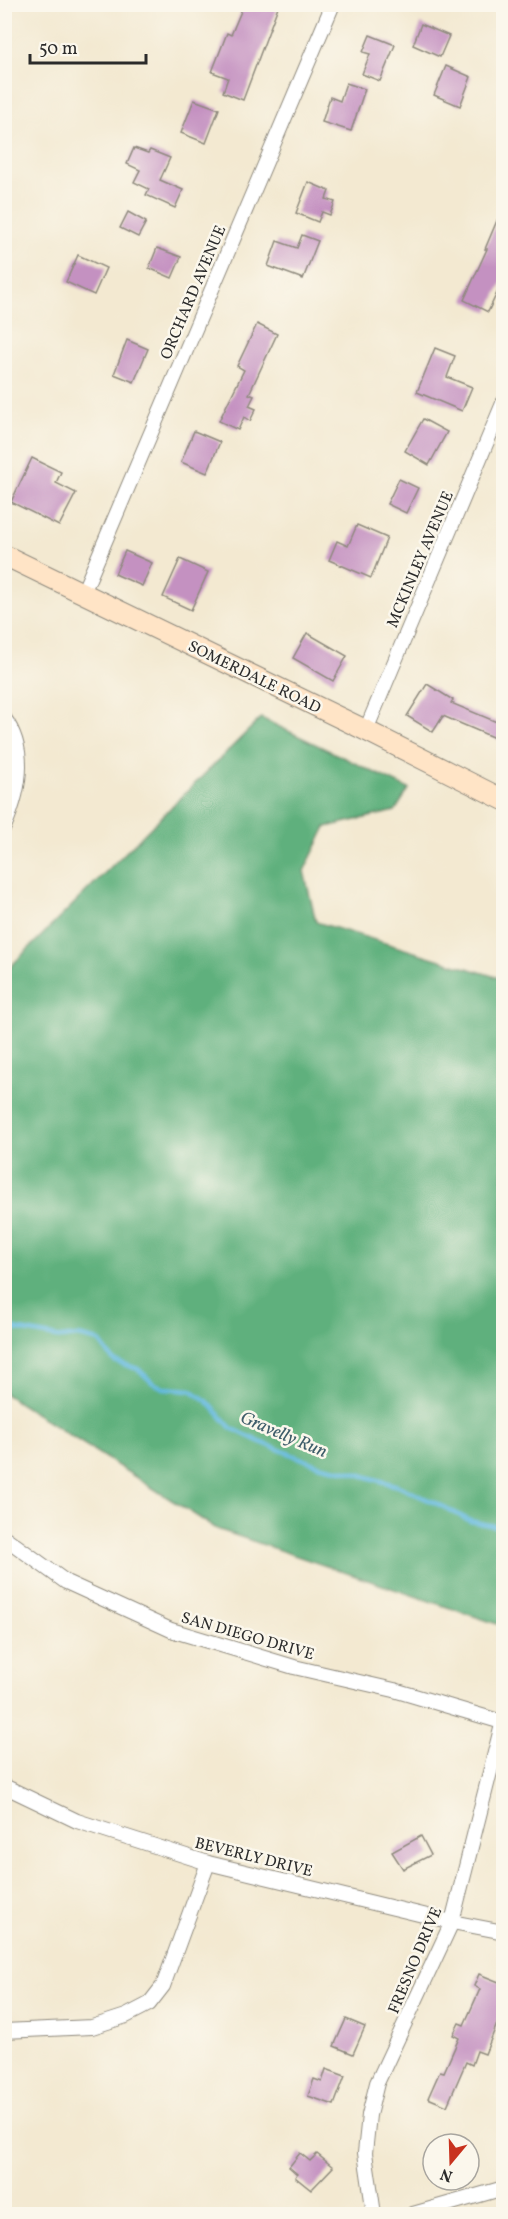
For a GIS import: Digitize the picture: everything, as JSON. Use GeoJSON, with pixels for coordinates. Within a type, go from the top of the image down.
{"type":"FeatureCollection","features":[{"type":"Feature","properties":{"kind":"main road","name":"SOMERDALE ROAD"},"geometry":{"type":"LineString","coordinates":[[4,555],[366,730],[504,800]]}},
{"type":"Feature","properties":{"kind":"street","name":"ORCHARD AVENUE"},"geometry":{"type":"LineString","coordinates":[[83,593],[333,4]]}},
{"type":"Feature","properties":{"kind":"street","name":"MCKINLEY AVENUE"},"geometry":{"type":"LineString","coordinates":[[366,730],[504,401]]}},
{"type":"Feature","properties":{"kind":"street"},"geometry":{"type":"LineString","coordinates":[[4,718],[16,747],[20,776],[15,803],[4,827]]}},
{"type":"Feature","properties":{"kind":"street","name":"SAN DIEGO DRIVE"},"geometry":{"type":"LineString","coordinates":[[4,1537],[66,1582],[171,1630],[294,1667],[394,1690],[503,1720]]}},
{"type":"Feature","properties":{"kind":"street","name":"FRESNO DRIVE"},"geometry":{"type":"LineString","coordinates":[[374,2214],[365,2153],[369,2115],[378,2083],[452,1922],[503,1720]]}},
{"type":"Feature","properties":{"kind":"street","name":"BEVERLY DRIVE"},"geometry":{"type":"LineString","coordinates":[[4,1786],[77,1821],[208,1863],[452,1922],[504,1932]]}},
{"type":"Feature","properties":{"kind":"street"},"geometry":{"type":"LineString","coordinates":[[4,2031],[92,2027],[126,2016],[149,2004],[163,1986],[208,1863]]}},
{"type":"Feature","properties":{"kind":"street"},"geometry":{"type":"LineString","coordinates":[[413,2214],[504,2188]]}},
{"type":"Feature","properties":{"kind":"green space"},"geometry":{"type":"Polygon","coordinates":[[[261,718],[409,789],[395,811],[326,827],[304,871],[316,922],[503,979],[503,1626],[217,1529],[5,1394],[5,972],[261,718]]]}},
{"type":"Feature","properties":{"kind":"building"},"geometry":{"type":"Polygon","coordinates":[[[244,4],[279,4],[243,100],[223,92],[228,78],[212,72],[227,33],[231,35],[244,4]]]}},
{"type":"Feature","properties":{"kind":"building"},"geometry":{"type":"Polygon","coordinates":[[[421,24],[449,36],[440,57],[413,45],[421,24]]]}},
{"type":"Feature","properties":{"kind":"building"},"geometry":{"type":"Polygon","coordinates":[[[370,35],[395,45],[380,81],[362,74],[370,54],[363,52],[370,35]]]}},
{"type":"Feature","properties":{"kind":"building"},"geometry":{"type":"Polygon","coordinates":[[[446,66],[471,77],[460,106],[434,95],[446,66]]]}},
{"type":"Feature","properties":{"kind":"building"},"geometry":{"type":"Polygon","coordinates":[[[346,83],[365,89],[351,131],[322,122],[330,97],[340,101],[346,83]]]}},
{"type":"Feature","properties":{"kind":"building"},"geometry":{"type":"Polygon","coordinates":[[[194,100],[219,109],[206,143],[181,133],[194,100]]]}},
{"type":"Feature","properties":{"kind":"building"},"geometry":{"type":"Polygon","coordinates":[[[134,148],[148,153],[150,150],[170,158],[160,180],[183,190],[175,208],[146,195],[149,189],[134,182],[140,170],[127,164],[134,148]]]}},
{"type":"Feature","properties":{"kind":"building"},"geometry":{"type":"Polygon","coordinates":[[[308,182],[329,191],[326,199],[335,202],[330,215],[322,212],[318,222],[296,213],[308,182]]]}},
{"type":"Feature","properties":{"kind":"building"},"geometry":{"type":"Polygon","coordinates":[[[504,204],[504,278],[488,312],[464,300],[504,204]]]}},
{"type":"Feature","properties":{"kind":"building"},"geometry":{"type":"Polygon","coordinates":[[[128,212],[146,222],[138,237],[120,228],[128,212]]]}},
{"type":"Feature","properties":{"kind":"building"},"geometry":{"type":"Polygon","coordinates":[[[302,235],[318,241],[303,279],[268,266],[277,241],[297,248],[302,235]]]}},
{"type":"Feature","properties":{"kind":"building"},"geometry":{"type":"Polygon","coordinates":[[[157,248],[181,257],[172,278],[149,268],[157,248]]]}},
{"type":"Feature","properties":{"kind":"building"},"geometry":{"type":"Polygon","coordinates":[[[78,255],[106,268],[94,295],[66,282],[78,255]]]}},
{"type":"Feature","properties":{"kind":"building"},"geometry":{"type":"Polygon","coordinates":[[[257,324],[277,334],[249,394],[254,396],[249,406],[256,409],[250,421],[244,417],[238,430],[219,421],[244,370],[237,366],[257,324]]]}},
{"type":"Feature","properties":{"kind":"building"},"geometry":{"type":"Polygon","coordinates":[[[127,340],[148,349],[134,382],[114,374],[127,340]]]}},
{"type":"Feature","properties":{"kind":"building"},"geometry":{"type":"Polygon","coordinates":[[[435,348],[455,356],[447,377],[472,387],[462,411],[417,392],[435,348]]]}},
{"type":"Feature","properties":{"kind":"building"},"geometry":{"type":"Polygon","coordinates":[[[423,419],[447,432],[429,465],[405,451],[423,419]]]}},
{"type":"Feature","properties":{"kind":"building"},"geometry":{"type":"Polygon","coordinates":[[[194,431],[220,442],[207,473],[181,462],[194,431]]]}},
{"type":"Feature","properties":{"kind":"building"},"geometry":{"type":"Polygon","coordinates":[[[32,458],[61,472],[56,483],[76,493],[59,526],[11,502],[32,458]]]}},
{"type":"Feature","properties":{"kind":"building"},"geometry":{"type":"Polygon","coordinates":[[[399,479],[418,488],[406,513],[387,504],[399,479]]]}},
{"type":"Feature","properties":{"kind":"building"},"geometry":{"type":"Polygon","coordinates":[[[357,525],[387,538],[371,578],[329,560],[337,541],[348,546],[357,525]]]}},
{"type":"Feature","properties":{"kind":"building"},"geometry":{"type":"Polygon","coordinates":[[[125,551],[152,563],[142,586],[115,574],[125,551]]]}},
{"type":"Feature","properties":{"kind":"building"},"geometry":{"type":"Polygon","coordinates":[[[180,559],[208,572],[191,610],[163,597],[180,559]]]}},
{"type":"Feature","properties":{"kind":"building"},"geometry":{"type":"Polygon","coordinates":[[[307,633],[347,656],[333,681],[293,658],[307,633]]]}},
{"type":"Feature","properties":{"kind":"building"},"geometry":{"type":"Polygon","coordinates":[[[427,684],[453,700],[451,703],[504,725],[504,742],[443,716],[433,732],[407,716],[427,684]]]}},
{"type":"Feature","properties":{"kind":"building"},"geometry":{"type":"Polygon","coordinates":[[[421,1836],[431,1855],[403,1869],[392,1852],[421,1836]]]}},
{"type":"Feature","properties":{"kind":"building"},"geometry":{"type":"Polygon","coordinates":[[[479,1974],[504,1984],[504,2021],[499,2019],[485,2054],[477,2051],[472,2065],[466,2062],[447,2106],[428,2098],[440,2071],[444,2072],[459,2038],[453,2035],[459,2023],[464,2025],[480,1989],[474,1986],[479,1974]]]}},
{"type":"Feature","properties":{"kind":"building"},"geometry":{"type":"Polygon","coordinates":[[[346,2019],[365,2027],[353,2054],[334,2046],[346,2019]]]}},
{"type":"Feature","properties":{"kind":"building"},"geometry":{"type":"Polygon","coordinates":[[[326,2069],[345,2076],[334,2105],[308,2096],[314,2079],[322,2082],[326,2069]]]}},
{"type":"Feature","properties":{"kind":"building"},"geometry":{"type":"Polygon","coordinates":[[[300,2153],[310,2161],[317,2154],[333,2167],[311,2190],[295,2177],[297,2174],[289,2167],[300,2153]]]}},
{"type":"Feature","properties":{"kind":"waterway","name":"Gravelly Run"},"geometry":{"type":"LineString","coordinates":[[4,1327],[62,1338],[78,1336],[99,1341],[114,1361],[138,1369],[153,1383],[164,1388],[191,1390],[207,1401],[231,1428],[260,1442],[318,1465],[398,1486],[470,1521],[504,1528]]}}]}
